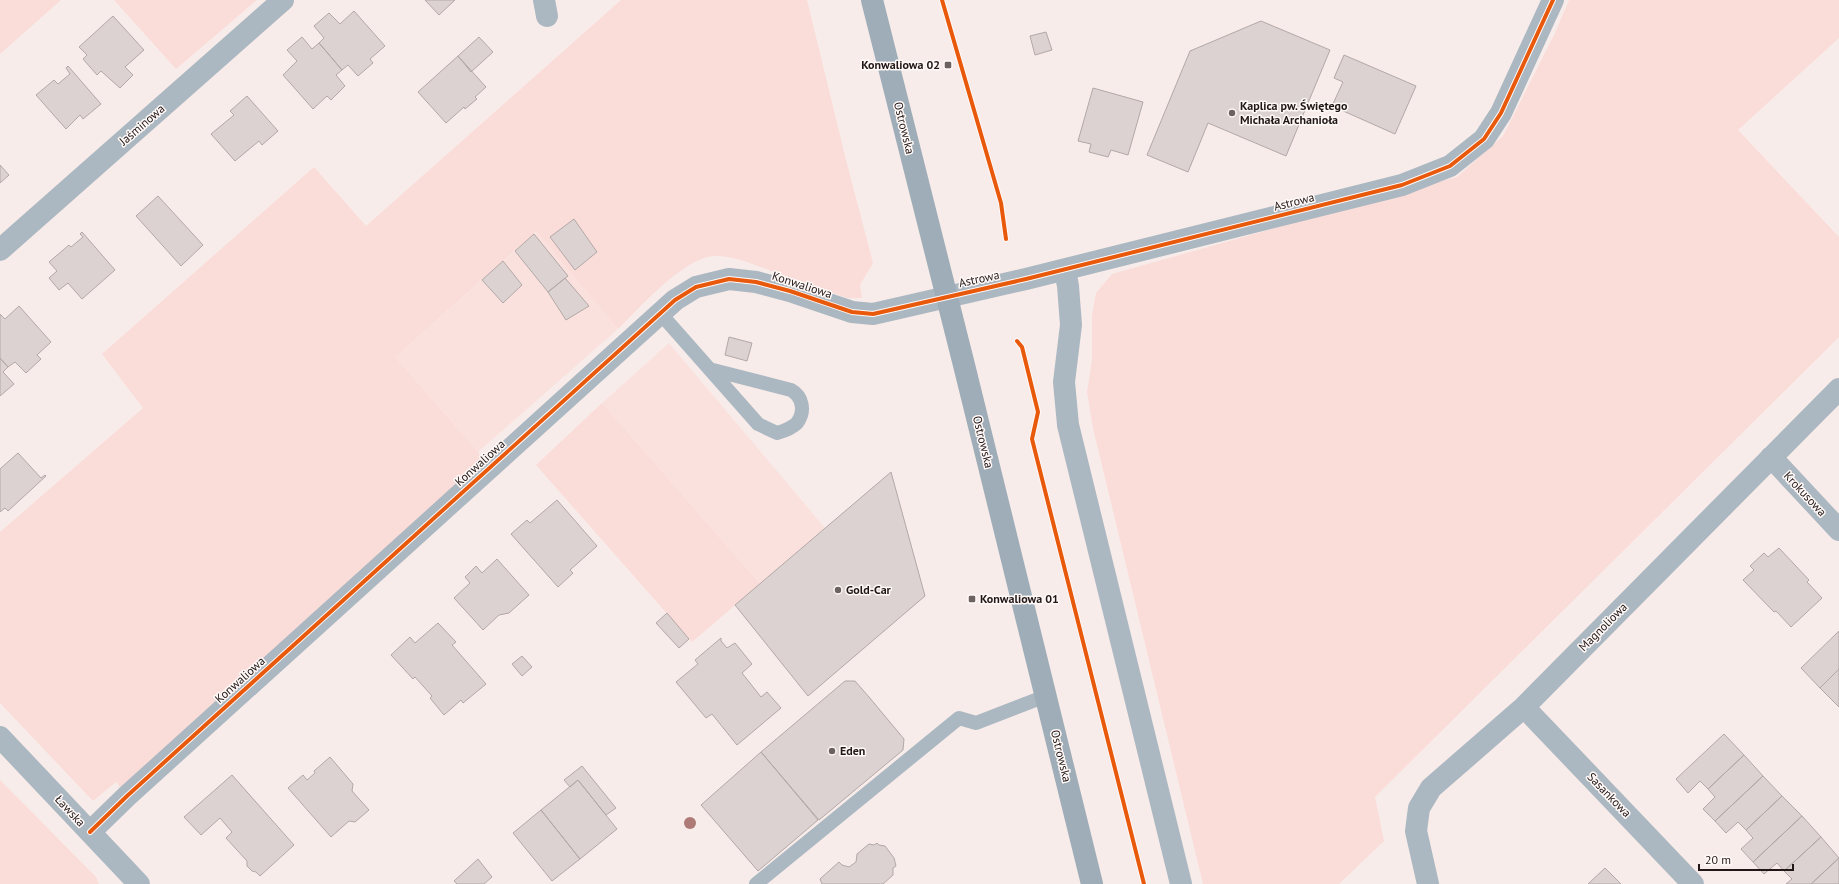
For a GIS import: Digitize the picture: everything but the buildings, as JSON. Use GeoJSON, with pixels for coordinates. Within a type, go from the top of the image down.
{"type":"FeatureCollection","features":[{"type":"Feature","properties":{"kind":"main road","name":"Ostrowska"},"geometry":{"type":"LineString","coordinates":[[872,0],[1092,884]]}},
{"type":"Feature","properties":{"kind":"street","name":"Jaśminowa"},"geometry":{"type":"LineString","coordinates":[[0,250],[283,0]]}},
{"type":"Feature","properties":{"kind":"street","name":"Astrowa"},"geometry":{"type":"LineString","coordinates":[[947,297],[1065,270],[1402,185],[1450,166],[1484,139],[1501,113],[1553,0]]}},
{"type":"Feature","properties":{"kind":"street"},"geometry":{"type":"LineString","coordinates":[[1065,270],[1068,286],[1071,324],[1064,382],[1068,425],[1181,884]]}},
{"type":"Feature","properties":{"kind":"street","name":"Konwaliowa"},"geometry":{"type":"LineString","coordinates":[[90,832],[127,796],[675,300],[696,287],[729,279],[756,282],[790,291],[852,312],[873,314],[947,297]]}},
{"type":"Feature","properties":{"kind":"street","name":"Magnoliowa"},"geometry":{"type":"LineString","coordinates":[[1428,884],[1416,831],[1419,808],[1431,788],[1524,707],[1839,389]]}},
{"type":"Feature","properties":{"kind":"street","name":"Krokusowa"},"geometry":{"type":"LineString","coordinates":[[1771,457],[1839,530]]}},
{"type":"Feature","properties":{"kind":"street","name":"Sasankowa"},"geometry":{"type":"LineString","coordinates":[[1524,707],[1693,884]]}},
{"type":"Feature","properties":{"kind":"street","name":"Ławska"},"geometry":{"type":"LineString","coordinates":[[0,737],[139,884]]}},
{"type":"Feature","properties":{"kind":"lane"},"geometry":{"type":"LineString","coordinates":[[660,313],[709,369],[758,424],[777,433],[788,429],[798,422],[802,410],[801,399],[796,393],[790,390],[709,369]]}},
{"type":"Feature","properties":{"kind":"lane"},"geometry":{"type":"LineString","coordinates":[[756,884],[959,718],[976,723],[1046,696]]}},
{"type":"Feature","properties":{"kind":"shaded area"},"geometry":{"type":"Polygon","coordinates":[[[0,0],[61,0],[0,54],[0,0]]]}},
{"type":"Feature","properties":{"kind":"shaded area"},"geometry":{"type":"Polygon","coordinates":[[[114,0],[257,0],[176,69],[114,0]]]}},
{"type":"Feature","properties":{"kind":"shaded area"},"geometry":{"type":"Polygon","coordinates":[[[621,0],[807,0],[873,263],[860,285],[862,298],[847,298],[741,260],[713,256],[704,258],[681,270],[658,289],[618,329],[537,231],[395,357],[478,452],[489,469],[127,796],[116,782],[93,801],[0,703],[0,532],[143,408],[102,354],[314,167],[366,226],[621,0]]]}},
{"type":"Feature","properties":{"kind":"shaded area"},"geometry":{"type":"Polygon","coordinates":[[[1569,0],[1839,0],[1839,38],[1738,130],[1839,237],[1839,337],[1375,797],[1384,841],[1339,884],[1203,884],[1093,428],[1087,392],[1092,360],[1092,316],[1096,293],[1112,274],[1457,177],[1503,136],[1555,33],[1569,0]]]}},
{"type":"Feature","properties":{"kind":"shaded area"},"geometry":{"type":"Polygon","coordinates":[[[538,231],[618,329],[478,452],[395,357],[538,231]]]}},
{"type":"Feature","properties":{"kind":"shaded area"},"geometry":{"type":"Polygon","coordinates":[[[669,343],[825,528],[760,584],[602,403],[669,343]]]}},
{"type":"Feature","properties":{"kind":"shaded area"},"geometry":{"type":"Polygon","coordinates":[[[602,403],[760,584],[692,642],[536,465],[602,403]]]}},
{"type":"Feature","properties":{"kind":"shaded area"},"geometry":{"type":"Polygon","coordinates":[[[0,780],[96,877],[99,884],[0,884],[0,780]]]}},
{"type":"Feature","properties":{"kind":"cycle path"},"geometry":{"type":"LineString","coordinates":[[942,0],[1001,203],[1006,239]]}},
{"type":"Feature","properties":{"kind":"cycle path"},"geometry":{"type":"LineString","coordinates":[[90,832],[127,796],[675,300],[696,287],[729,279],[756,282],[790,291],[852,312],[873,314],[1026,279],[1402,185],[1450,166],[1484,139],[1501,113],[1553,0]]}},
{"type":"Feature","properties":{"kind":"cycle path"},"geometry":{"type":"LineString","coordinates":[[1017,341],[1022,347],[1038,412],[1032,439],[1144,884]]}},
{"type":"Feature","properties":{"kind":"place","name":"Konwaliowa 02"},"geometry":{"type":"Point","coordinates":[948,65]}},
{"type":"Feature","properties":{"kind":"place","name":"Kaplica pw. Świętego Michała Archanioła"},"geometry":{"type":"Point","coordinates":[1232,113]}},
{"type":"Feature","properties":{"kind":"place","name":"Gold-Car"},"geometry":{"type":"Point","coordinates":[838,590]}},
{"type":"Feature","properties":{"kind":"place","name":"Konwaliowa 01"},"geometry":{"type":"Point","coordinates":[972,599]}},
{"type":"Feature","properties":{"kind":"place","name":"Eden"},"geometry":{"type":"Point","coordinates":[832,751]}}]}
